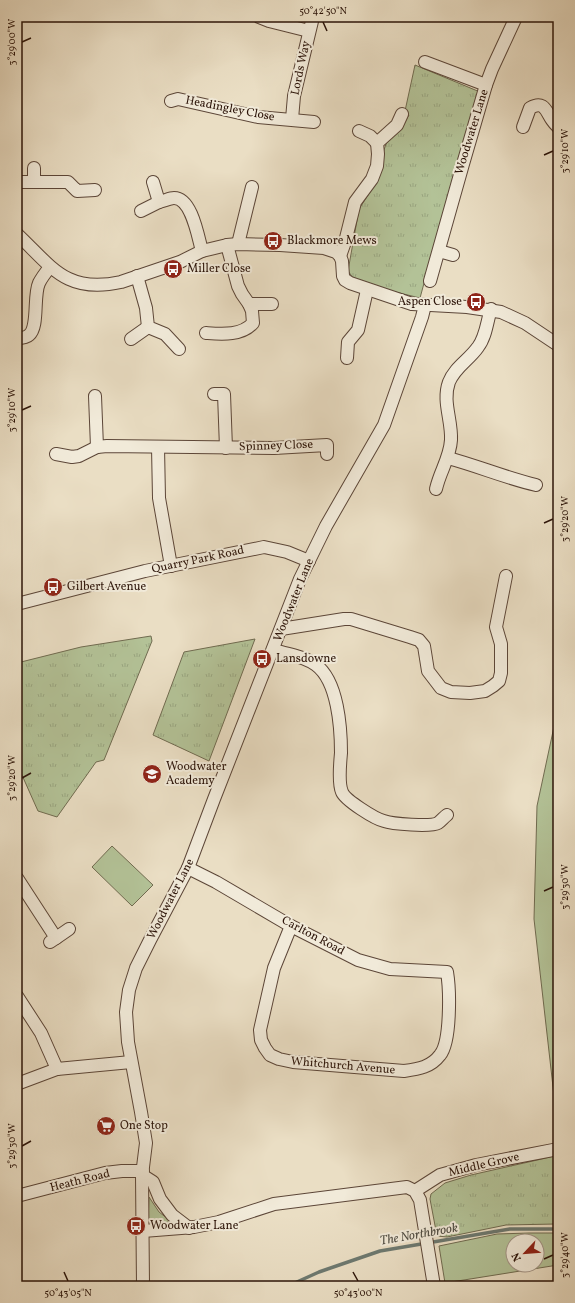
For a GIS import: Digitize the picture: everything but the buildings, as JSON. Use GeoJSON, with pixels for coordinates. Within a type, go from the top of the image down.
{"type":"FeatureCollection","features":[{"type":"Feature","properties":{"kind":"street"},"geometry":{"type":"LineString","coordinates":[[259,17],[309,31]]}},
{"type":"Feature","properties":{"kind":"street","name":"Lords Way"},"geometry":{"type":"LineString","coordinates":[[292,119],[294,96],[312,17]]}},
{"type":"Feature","properties":{"kind":"street","name":"Woodwater Lane"},"geometry":{"type":"LineString","coordinates":[[430,281],[486,84],[516,17]]}},
{"type":"Feature","properties":{"kind":"street"},"geometry":{"type":"LineString","coordinates":[[425,62],[486,84]]}},
{"type":"Feature","properties":{"kind":"street","name":"Headingley Close"},"geometry":{"type":"LineString","coordinates":[[171,101],[178,99],[258,117],[314,122]]}},
{"type":"Feature","properties":{"kind":"street"},"geometry":{"type":"LineString","coordinates":[[524,127],[530,108],[534,106],[543,106],[546,108],[551,119],[558,128]]}},
{"type":"Feature","properties":{"kind":"street"},"geometry":{"type":"LineString","coordinates":[[377,143],[397,125],[402,114]]}},
{"type":"Feature","properties":{"kind":"street"},"geometry":{"type":"LineString","coordinates":[[340,256],[355,202],[372,179],[377,166],[377,143],[370,136],[359,131]]}},
{"type":"Feature","properties":{"kind":"street"},"geometry":{"type":"LineString","coordinates":[[34,168],[34,181]]}},
{"type":"Feature","properties":{"kind":"street"},"geometry":{"type":"LineString","coordinates":[[17,182],[68,182],[77,191],[95,190]]}},
{"type":"Feature","properties":{"kind":"street"},"geometry":{"type":"LineString","coordinates":[[153,182],[159,202]]}},
{"type":"Feature","properties":{"kind":"street"},"geometry":{"type":"LineString","coordinates":[[206,334],[228,335],[250,327],[253,323],[252,311],[238,286],[233,244],[252,187]]}},
{"type":"Feature","properties":{"kind":"street"},"geometry":{"type":"LineString","coordinates":[[141,211],[159,202],[174,198],[181,199],[185,202],[192,216],[202,251]]}},
{"type":"Feature","properties":{"kind":"street"},"geometry":{"type":"LineString","coordinates":[[17,234],[50,267],[75,282],[89,285],[110,284],[180,262],[202,251],[233,244],[324,248],[336,252],[340,256],[345,280],[367,290],[412,304],[491,309],[510,315],[535,329],[558,345]]}},
{"type":"Feature","properties":{"kind":"street"},"geometry":{"type":"LineString","coordinates":[[439,251],[453,255]]}},
{"type":"Feature","properties":{"kind":"street"},"geometry":{"type":"LineString","coordinates":[[17,338],[28,336],[31,333],[34,325],[36,296],[39,283],[50,267]]}},
{"type":"Feature","properties":{"kind":"street"},"geometry":{"type":"LineString","coordinates":[[137,276],[146,308],[148,327]]}},
{"type":"Feature","properties":{"kind":"street"},"geometry":{"type":"LineString","coordinates":[[347,358],[348,342],[358,330],[367,290]]}},
{"type":"Feature","properties":{"kind":"street"},"geometry":{"type":"LineString","coordinates":[[249,304],[272,304]]}},
{"type":"Feature","properties":{"kind":"street","name":"Woodwater Lane"},"geometry":{"type":"LineString","coordinates":[[143,1286],[143,1173],[146,1143],[128,1042],[126,1012],[129,990],[136,968],[188,868],[287,611],[309,561],[326,526],[384,425],[425,305]]}},
{"type":"Feature","properties":{"kind":"street"},"geometry":{"type":"LineString","coordinates":[[436,489],[439,476],[448,458],[451,432],[447,400],[449,382],[459,366],[480,346],[491,309]]}},
{"type":"Feature","properties":{"kind":"street"},"geometry":{"type":"LineString","coordinates":[[131,339],[148,327]]}},
{"type":"Feature","properties":{"kind":"street"},"geometry":{"type":"LineString","coordinates":[[148,327],[165,334],[179,349]]}},
{"type":"Feature","properties":{"kind":"street","name":"Spinney Close"},"geometry":{"type":"LineString","coordinates":[[225,394],[226,448]]}},
{"type":"Feature","properties":{"kind":"street"},"geometry":{"type":"LineString","coordinates":[[95,396],[97,447]]}},
{"type":"Feature","properties":{"kind":"street","name":"Spinney Close"},"geometry":{"type":"LineString","coordinates":[[56,454],[71,461],[97,447],[106,446],[274,448],[327,445]]}},
{"type":"Feature","properties":{"kind":"street"},"geometry":{"type":"LineString","coordinates":[[158,447],[159,498],[171,566]]}},
{"type":"Feature","properties":{"kind":"street"},"geometry":{"type":"LineString","coordinates":[[448,458],[489,470],[509,478],[536,485]]}},
{"type":"Feature","properties":{"kind":"street","name":"Quarry Park Road"},"geometry":{"type":"LineString","coordinates":[[17,604],[171,566],[264,547],[287,552],[309,561]]}},
{"type":"Feature","properties":{"kind":"street"},"geometry":{"type":"LineString","coordinates":[[281,629],[351,620],[410,636],[419,640],[424,646],[428,671],[441,688],[451,692],[470,693],[485,691],[499,681],[501,673],[501,644],[496,627],[506,576]]}},
{"type":"Feature","properties":{"kind":"street"},"geometry":{"type":"LineString","coordinates":[[273,650],[306,659],[317,666],[326,678],[337,708],[341,739],[341,787],[343,795],[348,800],[383,821],[399,824],[432,825],[438,823],[447,815]]}},
{"type":"Feature","properties":{"kind":"street","name":"Carlton Road"},"geometry":{"type":"LineString","coordinates":[[188,868],[216,882],[291,926],[358,960],[390,969],[447,972]]}},
{"type":"Feature","properties":{"kind":"street"},"geometry":{"type":"LineString","coordinates":[[17,878],[53,940],[69,929]]}},
{"type":"Feature","properties":{"kind":"street","name":"Whitchurch Avenue"},"geometry":{"type":"LineString","coordinates":[[291,926],[274,968],[260,1030],[265,1048],[270,1054],[279,1059],[293,1062],[404,1071],[420,1069],[432,1063],[441,1054],[446,1041],[449,1015],[449,985],[447,972]]}},
{"type":"Feature","properties":{"kind":"street"},"geometry":{"type":"LineString","coordinates":[[17,996],[41,1033],[57,1069]]}},
{"type":"Feature","properties":{"kind":"street"},"geometry":{"type":"LineString","coordinates":[[17,1084],[57,1069],[131,1062]]}},
{"type":"Feature","properties":{"kind":"street","name":"Middle Grove"},"geometry":{"type":"LineString","coordinates":[[415,1191],[440,1175],[476,1165],[558,1149]]}},
{"type":"Feature","properties":{"kind":"street","name":"Heath Road"},"geometry":{"type":"LineString","coordinates":[[17,1196],[105,1173],[122,1171],[143,1173]]}},
{"type":"Feature","properties":{"kind":"street"},"geometry":{"type":"LineString","coordinates":[[143,1173],[153,1182],[160,1200],[172,1214],[189,1228]]}},
{"type":"Feature","properties":{"kind":"street"},"geometry":{"type":"LineString","coordinates":[[143,1231],[189,1228],[219,1222],[274,1204],[407,1187],[415,1191],[420,1200],[424,1234],[434,1286]]}},
{"type":"Feature","properties":{"kind":"green space"},"geometry":{"type":"Polygon","coordinates":[[[415,65],[480,92],[443,213],[420,298],[375,287],[354,279],[348,271],[359,209],[374,186],[383,165],[383,153],[386,144],[391,137],[400,130],[409,115],[405,111],[415,65]]]}},
{"type":"Feature","properties":{"kind":"green space"},"geometry":{"type":"Polygon","coordinates":[[[151,636],[152,641],[104,760],[96,762],[57,817],[38,811],[17,764],[17,663],[81,647],[151,636]]]}},
{"type":"Feature","properties":{"kind":"green space"},"geometry":{"type":"Polygon","coordinates":[[[255,639],[209,761],[153,735],[184,652],[255,639]]]}},
{"type":"Feature","properties":{"kind":"green space"},"geometry":{"type":"Polygon","coordinates":[[[558,708],[558,1131],[534,919],[537,806],[558,708]]]}},
{"type":"Feature","properties":{"kind":"green space"},"geometry":{"type":"Polygon","coordinates":[[[112,846],[153,885],[132,906],[92,867],[112,846]]]}},
{"type":"Feature","properties":{"kind":"green space"},"geometry":{"type":"Polygon","coordinates":[[[558,1155],[558,1224],[556,1224],[555,1156],[558,1155]]]}},
{"type":"Feature","properties":{"kind":"green space"},"geometry":{"type":"Polygon","coordinates":[[[555,1156],[556,1224],[506,1225],[447,1237],[437,1236],[430,1199],[431,1194],[445,1183],[471,1175],[555,1156]]]}},
{"type":"Feature","properties":{"kind":"green space"},"geometry":{"type":"Polygon","coordinates":[[[149,1197],[159,1212],[172,1222],[148,1224],[149,1197]]]}},
{"type":"Feature","properties":{"kind":"green space"},"geometry":{"type":"Polygon","coordinates":[[[545,1233],[558,1233],[558,1265],[545,1267],[545,1233]]]}},
{"type":"Feature","properties":{"kind":"green space"},"geometry":{"type":"Polygon","coordinates":[[[497,1234],[505,1234],[505,1273],[508,1273],[445,1283],[439,1246],[497,1234]]]}},
{"type":"Feature","properties":{"kind":"waterway","name":"The Northbrook"},"geometry":{"type":"LineString","coordinates":[[288,1286],[319,1272],[380,1251],[510,1229],[558,1229]]}},
{"type":"Feature","properties":{"kind":"place","name":"Blackmore Mews"},"geometry":{"type":"Point","coordinates":[273,241]}},
{"type":"Feature","properties":{"kind":"place","name":"Miller Close"},"geometry":{"type":"Point","coordinates":[173,269]}},
{"type":"Feature","properties":{"kind":"place","name":"Aspen Close"},"geometry":{"type":"Point","coordinates":[476,302]}},
{"type":"Feature","properties":{"kind":"place","name":"Gilbert Avenue"},"geometry":{"type":"Point","coordinates":[53,587]}},
{"type":"Feature","properties":{"kind":"place","name":"Lansdowne"},"geometry":{"type":"Point","coordinates":[262,659]}},
{"type":"Feature","properties":{"kind":"place","name":"Woodwater Academy"},"geometry":{"type":"Point","coordinates":[152,774]}},
{"type":"Feature","properties":{"kind":"place","name":"One Stop"},"geometry":{"type":"Point","coordinates":[106,1126]}},
{"type":"Feature","properties":{"kind":"place","name":"Woodwater Lane"},"geometry":{"type":"Point","coordinates":[136,1226]}}]}
